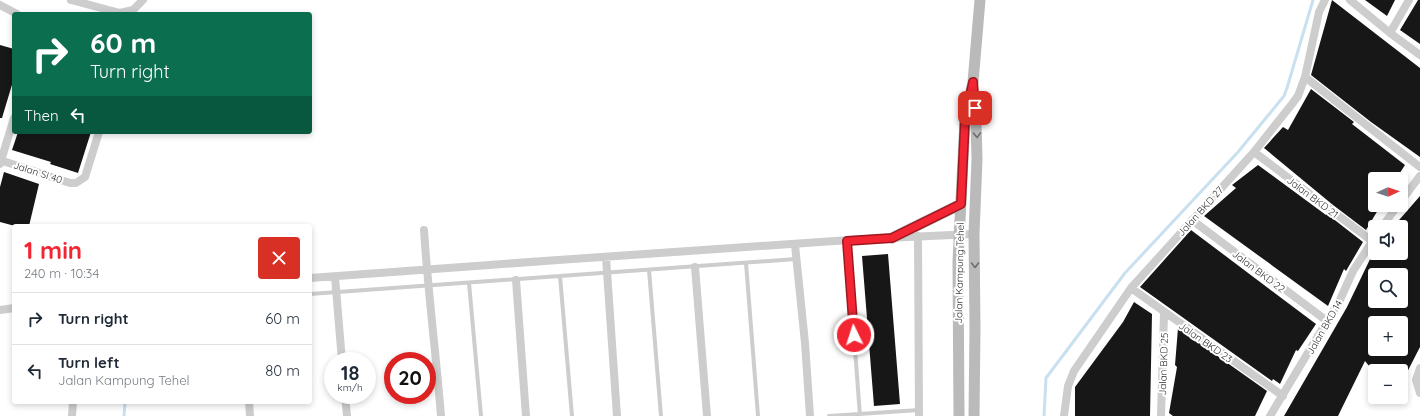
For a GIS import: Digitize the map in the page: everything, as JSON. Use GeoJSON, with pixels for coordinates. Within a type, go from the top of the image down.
{"type":"FeatureCollection","features":[{"type":"Feature","properties":{"kind":"main road","name":"Jalan Kampung Tehel"},"geometry":{"type":"LineString","coordinates":[[959,416],[959,235],[965,119],[973,82],[980,0]]}},
{"type":"Feature","properties":{"kind":"main road","name":"Jalan Kampung Tehel"},"geometry":{"type":"LineString","coordinates":[[973,82],[977,146],[974,234],[974,416]]}},
{"type":"Feature","properties":{"kind":"main road"},"geometry":{"type":"LineString","coordinates":[[892,238],[961,204]]}},
{"type":"Feature","properties":{"kind":"main road"},"geometry":{"type":"LineString","coordinates":[[958,358],[965,416]]}},
{"type":"Feature","properties":{"kind":"street"},"geometry":{"type":"LineString","coordinates":[[71,0],[116,12]]}},
{"type":"Feature","properties":{"kind":"street"},"geometry":{"type":"LineString","coordinates":[[129,12],[134,10],[143,0]]}},
{"type":"Feature","properties":{"kind":"street","name":"Jalan BKD 27"},"geometry":{"type":"LineString","coordinates":[[1064,416],[1068,386],[1074,371],[1131,288],[1254,152],[1298,96],[1305,77],[1319,12],[1325,0]]}},
{"type":"Feature","properties":{"kind":"street"},"geometry":{"type":"LineString","coordinates":[[1350,0],[1390,33],[1420,55]]}},
{"type":"Feature","properties":{"kind":"street"},"geometry":{"type":"LineString","coordinates":[[1390,33],[1408,0]]}},
{"type":"Feature","properties":{"kind":"street"},"geometry":{"type":"LineString","coordinates":[[0,5],[13,12]]}},
{"type":"Feature","properties":{"kind":"street"},"geometry":{"type":"LineString","coordinates":[[1305,77],[1420,167]]}},
{"type":"Feature","properties":{"kind":"street"},"geometry":{"type":"LineString","coordinates":[[0,161],[12,124]]}},
{"type":"Feature","properties":{"kind":"street","name":"Jalan SI 40"},"geometry":{"type":"LineString","coordinates":[[0,161],[70,183],[76,183],[85,177],[98,134]]}},
{"type":"Feature","properties":{"kind":"street","name":"Jalan BKD 21"},"geometry":{"type":"LineString","coordinates":[[1254,152],[1368,235]]}},
{"type":"Feature","properties":{"kind":"street"},"geometry":{"type":"LineString","coordinates":[[1408,192],[1420,176]]}},
{"type":"Feature","properties":{"kind":"street","name":"Jalan BKD 22"},"geometry":{"type":"LineString","coordinates":[[1192,220],[1327,321]]}},
{"type":"Feature","properties":{"kind":"street"},"geometry":{"type":"LineString","coordinates":[[424,230],[426,269],[441,416]]}},
{"type":"Feature","properties":{"kind":"street"},"geometry":{"type":"LineString","coordinates":[[312,278],[918,236],[974,234]]}},
{"type":"Feature","properties":{"kind":"street"},"geometry":{"type":"LineString","coordinates":[[918,236],[919,413]]}},
{"type":"Feature","properties":{"kind":"street"},"geometry":{"type":"LineString","coordinates":[[795,245],[805,343],[810,416]]}},
{"type":"Feature","properties":{"kind":"street","name":"Jalan BKD 14"},"geometry":{"type":"LineString","coordinates":[[1270,416],[1339,302],[1353,271],[1368,248]]}},
{"type":"Feature","properties":{"kind":"street"},"geometry":{"type":"LineString","coordinates":[[606,257],[617,416]]}},
{"type":"Feature","properties":{"kind":"street"},"geometry":{"type":"LineString","coordinates":[[695,267],[707,416]]}},
{"type":"Feature","properties":{"kind":"street"},"geometry":{"type":"LineString","coordinates":[[334,277],[341,352]]}},
{"type":"Feature","properties":{"kind":"street"},"geometry":{"type":"LineString","coordinates":[[516,280],[526,416]]}},
{"type":"Feature","properties":{"kind":"street","name":"Jalan BKD 23"},"geometry":{"type":"LineString","coordinates":[[1131,288],[1282,396]]}},
{"type":"Feature","properties":{"kind":"street"},"geometry":{"type":"LineString","coordinates":[[0,310],[12,308]]}},
{"type":"Feature","properties":{"kind":"street","name":"Jalan BKD 25"},"geometry":{"type":"LineString","coordinates":[[1161,416],[1164,313]]}},
{"type":"Feature","properties":{"kind":"street"},"geometry":{"type":"LineString","coordinates":[[1420,368],[1416,380],[1420,393]]}},
{"type":"Feature","properties":{"kind":"street"},"geometry":{"type":"LineString","coordinates":[[72,416],[73,404]]}},
{"type":"Feature","properties":{"kind":"street"},"geometry":{"type":"LineString","coordinates":[[249,404],[250,416]]}},
{"type":"Feature","properties":{"kind":"street"},"geometry":{"type":"LineString","coordinates":[[345,404],[346,416]]}},
{"type":"Feature","properties":{"kind":"lane"},"geometry":{"type":"LineString","coordinates":[[847,241],[860,415]]}},
{"type":"Feature","properties":{"kind":"lane"},"geometry":{"type":"LineString","coordinates":[[312,294],[797,259]]}},
{"type":"Feature","properties":{"kind":"lane"},"geometry":{"type":"LineString","coordinates":[[746,263],[758,416]]}},
{"type":"Feature","properties":{"kind":"lane"},"geometry":{"type":"LineString","coordinates":[[649,270],[661,416]]}},
{"type":"Feature","properties":{"kind":"lane"},"geometry":{"type":"LineString","coordinates":[[560,276],[572,416]]}},
{"type":"Feature","properties":{"kind":"lane"},"geometry":{"type":"LineString","coordinates":[[469,283],[481,416]]}},
{"type":"Feature","properties":{"kind":"lane"},"geometry":{"type":"LineString","coordinates":[[829,416],[919,413]]}},
{"type":"Feature","properties":{"kind":"building"},"geometry":{"type":"Polygon","coordinates":[[[1332,0],[1420,68],[1420,157],[1371,122],[1311,75],[1332,0]]]}},
{"type":"Feature","properties":{"kind":"building"},"geometry":{"type":"Polygon","coordinates":[[[1365,0],[1395,0],[1387,16],[1365,0]]]}},
{"type":"Feature","properties":{"kind":"building"},"geometry":{"type":"Polygon","coordinates":[[[1418,0],[1420,0],[1420,44],[1400,30],[1418,0]]]}},
{"type":"Feature","properties":{"kind":"building"},"geometry":{"type":"Polygon","coordinates":[[[0,45],[12,48],[12,85],[2,118],[0,118],[0,45]]]}},
{"type":"Feature","properties":{"kind":"building"},"geometry":{"type":"Polygon","coordinates":[[[1311,89],[1354,122],[1352,124],[1405,165],[1400,172],[1368,172],[1368,212],[1377,212],[1372,220],[1368,220],[1368,227],[1366,230],[1264,148],[1283,127],[1288,130],[1311,89]]]}},
{"type":"Feature","properties":{"kind":"building"},"geometry":{"type":"Polygon","coordinates":[[[17,134],[90,134],[78,173],[50,164],[51,162],[12,150],[17,134]]]}},
{"type":"Feature","properties":{"kind":"building"},"geometry":{"type":"Polygon","coordinates":[[[1258,165],[1326,215],[1327,214],[1363,242],[1346,271],[1344,269],[1328,306],[1204,216],[1236,188],[1232,185],[1258,165]]]}},
{"type":"Feature","properties":{"kind":"building"},"geometry":{"type":"Polygon","coordinates":[[[4,172],[39,184],[29,224],[12,225],[0,222],[0,187],[4,172]]]}},
{"type":"Feature","properties":{"kind":"building"},"geometry":{"type":"Polygon","coordinates":[[[1420,196],[1420,347],[1408,370],[1408,364],[1368,365],[1365,361],[1338,416],[1284,416],[1347,307],[1370,260],[1408,260],[1408,220],[1399,220],[1406,212],[1408,212],[1408,210],[1420,196]]]}},
{"type":"Feature","properties":{"kind":"building"},"geometry":{"type":"Polygon","coordinates":[[[1191,230],[1316,324],[1298,351],[1296,350],[1280,384],[1273,379],[1272,381],[1140,287],[1191,230]]]}},
{"type":"Feature","properties":{"kind":"building"},"geometry":{"type":"Polygon","coordinates":[[[888,254],[900,404],[874,406],[862,256],[888,254]]]}},
{"type":"Feature","properties":{"kind":"building"},"geometry":{"type":"Polygon","coordinates":[[[1134,302],[1152,314],[1150,416],[1075,416],[1075,387],[1123,322],[1134,302]]]}},
{"type":"Feature","properties":{"kind":"building"},"geometry":{"type":"Polygon","coordinates":[[[1178,328],[1267,391],[1255,416],[1173,416],[1169,413],[1177,367],[1175,365],[1178,328]]]}},
{"type":"Feature","properties":{"kind":"waterway"},"geometry":{"type":"LineString","coordinates":[[1044,416],[1046,378],[1125,273],[1238,152],[1284,96],[1313,0]]}},
{"type":"Feature","properties":{"kind":"waterway"},"geometry":{"type":"LineString","coordinates":[[124,416],[125,404]]}},
{"type":"Feature","properties":{"kind":"route"},"geometry":{"type":"LineString","coordinates":[[854,335],[847,241],[892,238],[961,204],[965,119],[973,82],[975,108]]}}]}
